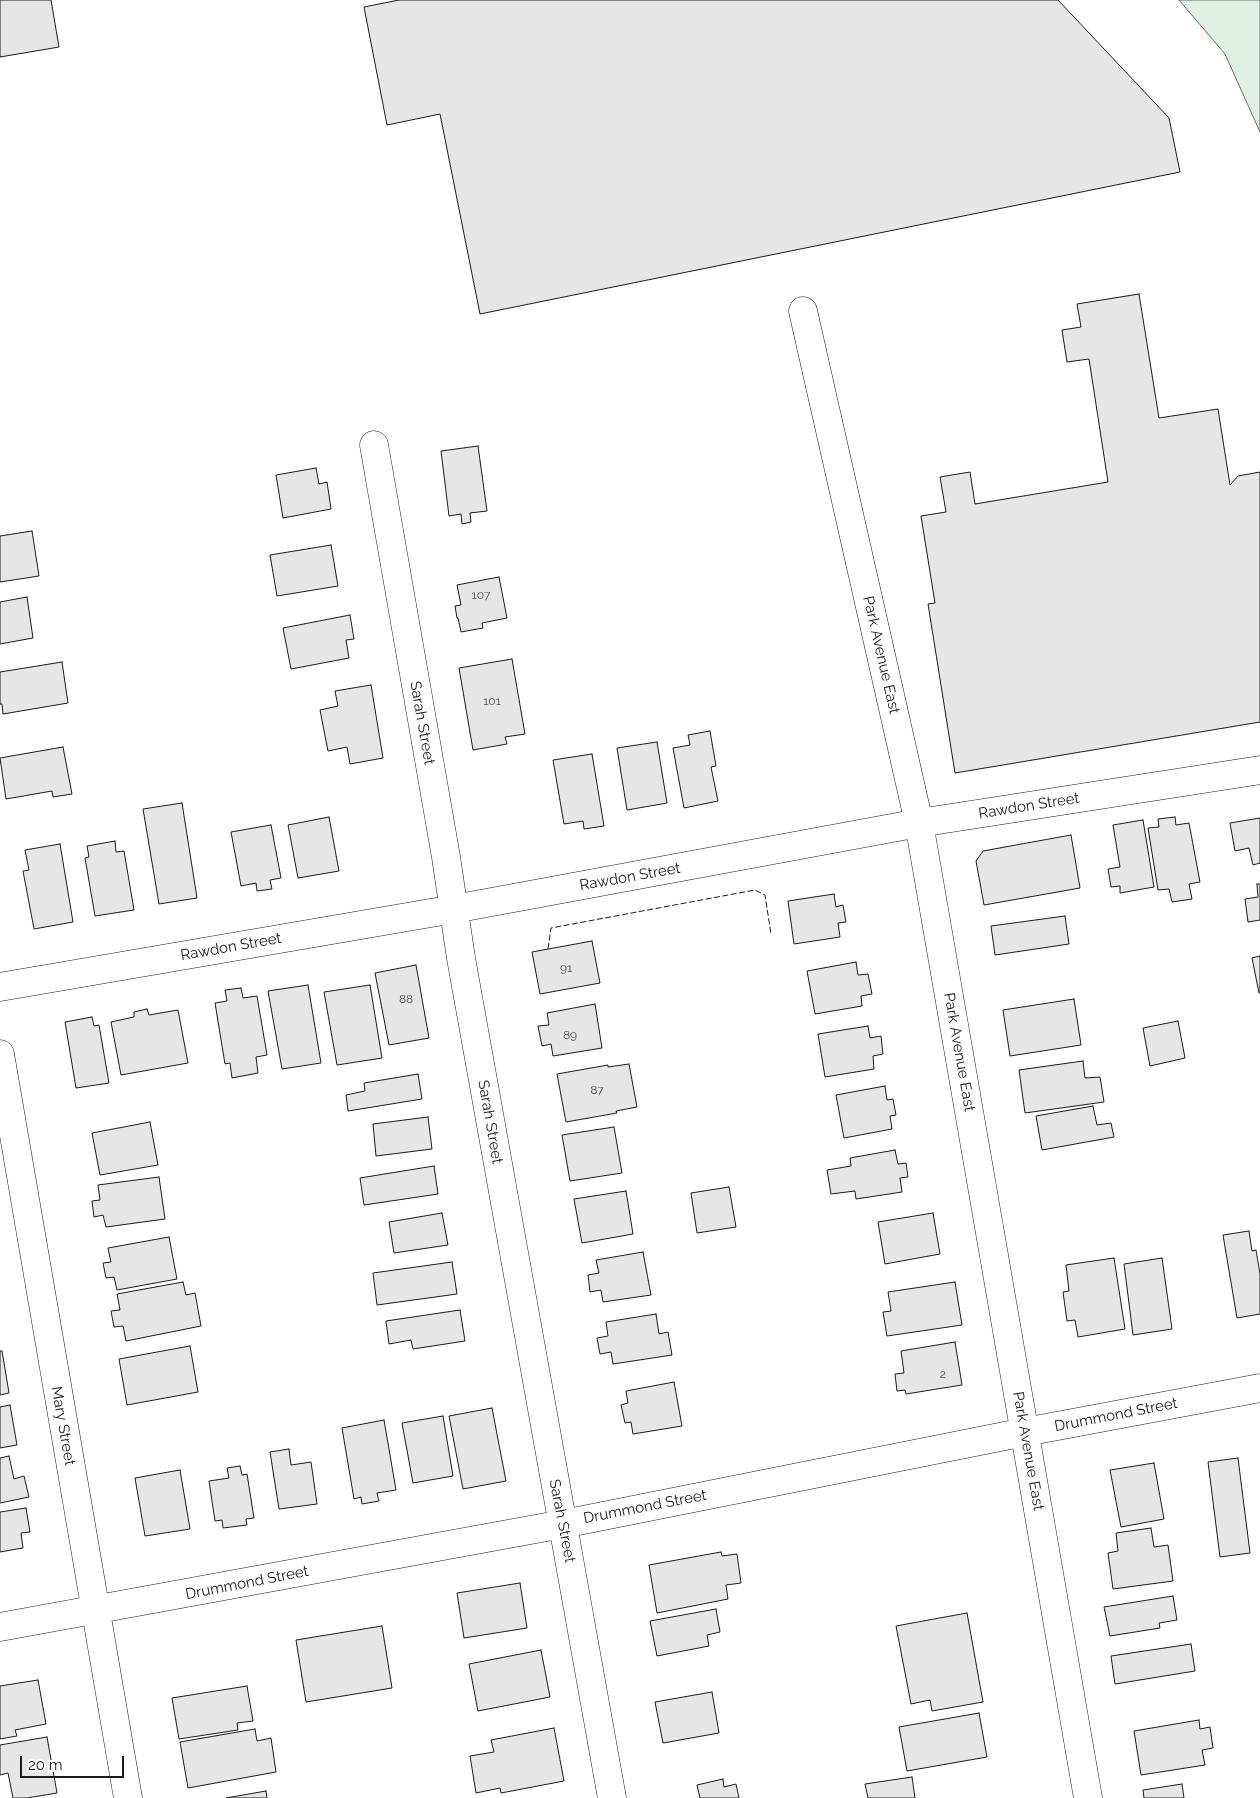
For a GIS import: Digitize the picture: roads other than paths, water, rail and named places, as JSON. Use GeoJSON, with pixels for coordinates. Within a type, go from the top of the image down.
{"type":"FeatureCollection","features":[{"type":"Feature","properties":{"kind":"street","name":"Park Avenue East"},"geometry":{"type":"LineString","coordinates":[[803,311],[919,823],[1088,1798]]}},
{"type":"Feature","properties":{"kind":"street","name":"Sarah Street"},"geometry":{"type":"LineString","coordinates":[[374,446],[454,909],[462,968],[612,1798]]}},
{"type":"Feature","properties":{"kind":"street","name":"Rawdon Street"},"geometry":{"type":"LineString","coordinates":[[0,987],[454,909],[919,823],[1260,770]]}},
{"type":"Feature","properties":{"kind":"street","name":"Mary Street"},"geometry":{"type":"LineString","coordinates":[[0,1054],[128,1798]]}},
{"type":"Feature","properties":{"kind":"street","name":"Drummond Street"},"geometry":{"type":"LineString","coordinates":[[0,1627],[563,1524],[1025,1432],[1260,1388]]}}]}
